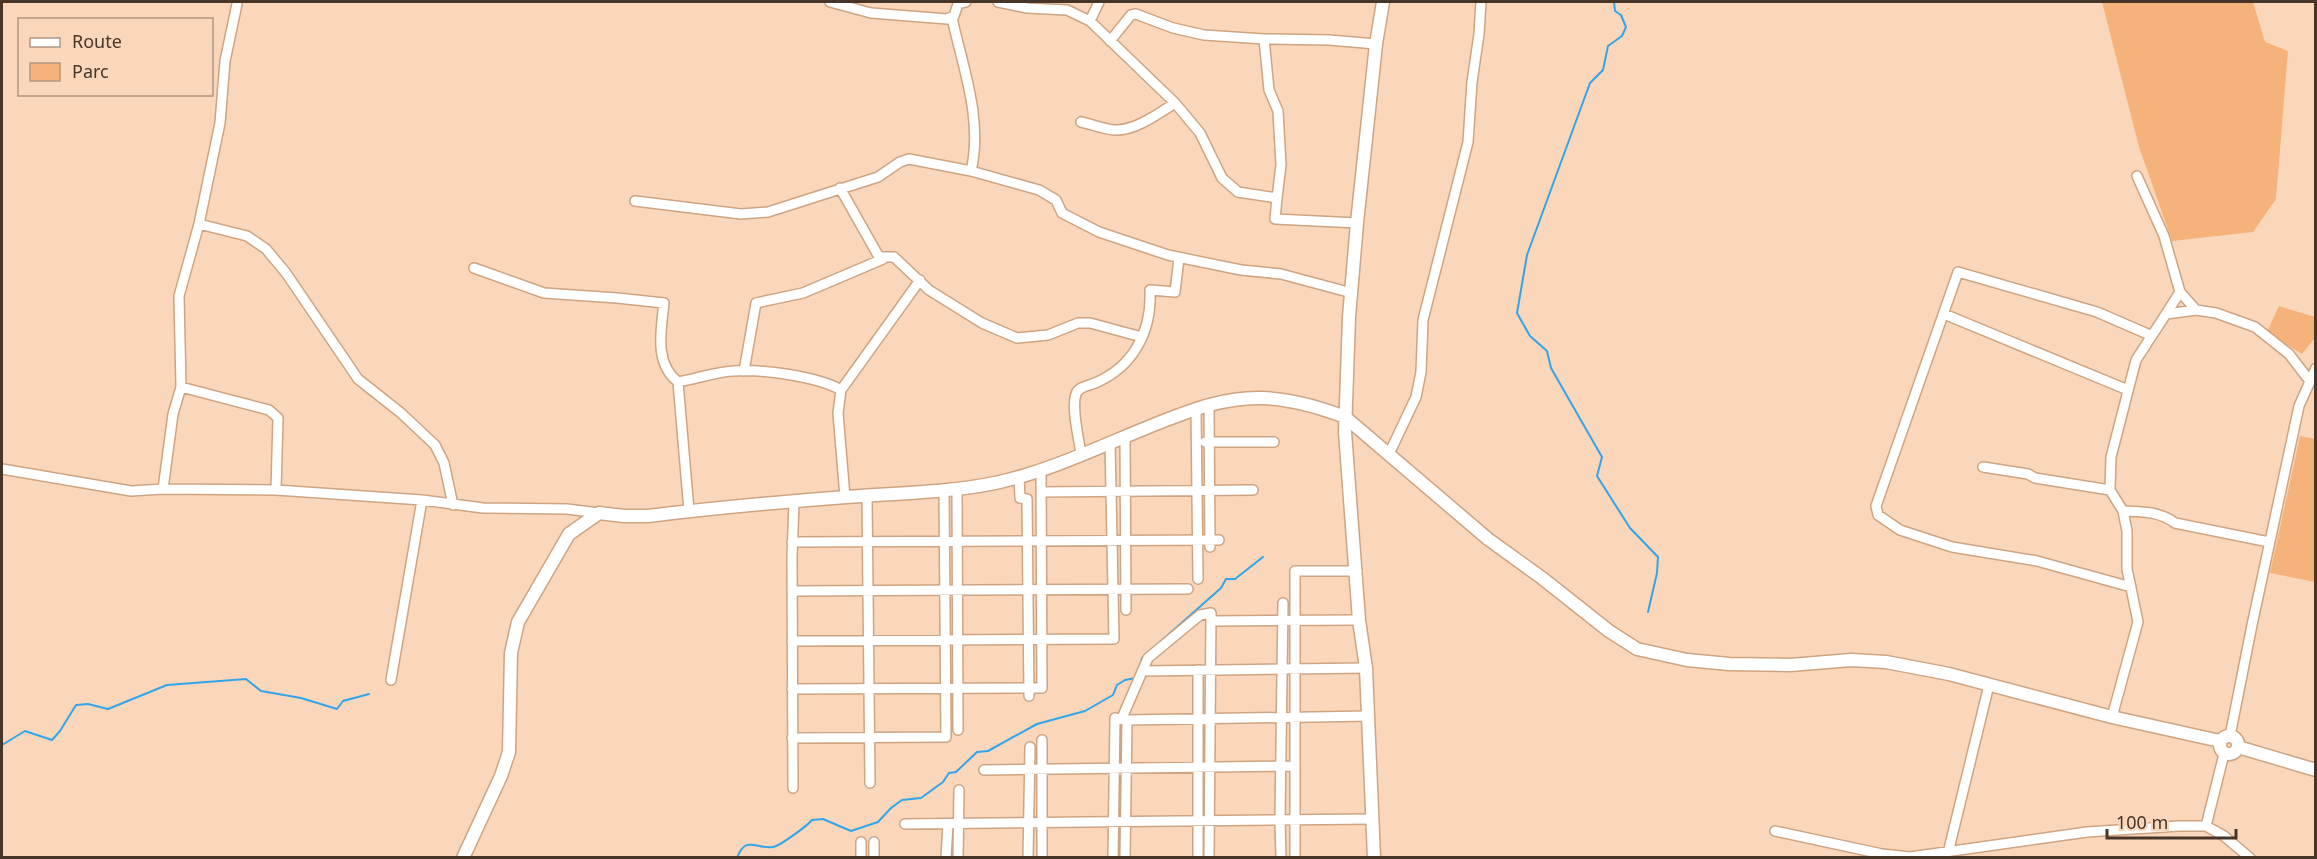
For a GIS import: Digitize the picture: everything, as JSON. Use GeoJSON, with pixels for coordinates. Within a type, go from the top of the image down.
{"type":"FeatureCollection","features":[{"type":"Feature","properties":{"kind":"street"},"geometry":{"type":"LineString","coordinates":[[830,2],[871,13],[952,18]]}},
{"type":"Feature","properties":{"kind":"street"},"geometry":{"type":"LineString","coordinates":[[966,2],[958,4],[952,18],[976,123],[975,156],[971,171]]}},
{"type":"Feature","properties":{"kind":"street"},"geometry":{"type":"LineString","coordinates":[[999,2],[1027,8],[1069,6],[1090,21],[1175,103],[1200,134],[1222,178],[1238,192],[1277,198]]}},
{"type":"Feature","properties":{"kind":"street"},"geometry":{"type":"LineString","coordinates":[[1090,21],[1099,2]]}},
{"type":"Feature","properties":{"kind":"street"},"geometry":{"type":"LineString","coordinates":[[1374,858],[1366,668],[1359,620],[1345,417],[1357,223],[1376,44],[1383,2]]}},
{"type":"Feature","properties":{"kind":"street"},"geometry":{"type":"LineString","coordinates":[[1389,454],[1416,397],[1421,372],[1423,320],[1468,142],[1480,2]]}},
{"type":"Feature","properties":{"kind":"street"},"geometry":{"type":"LineString","coordinates":[[163,489],[173,414],[181,387],[179,296],[199,224],[220,123],[225,61],[237,3]]}},
{"type":"Feature","properties":{"kind":"street"},"geometry":{"type":"LineString","coordinates":[[1110,41],[1131,15],[1136,14],[1173,28],[1204,35],[1376,44]]}},
{"type":"Feature","properties":{"kind":"street"},"geometry":{"type":"LineString","coordinates":[[1264,39],[1269,90],[1278,111],[1281,165],[1275,219],[1357,223]]}},
{"type":"Feature","properties":{"kind":"street"},"geometry":{"type":"LineString","coordinates":[[1081,122],[1113,130],[1124,129],[1154,117],[1175,103]]}},
{"type":"Feature","properties":{"kind":"street"},"geometry":{"type":"LineString","coordinates":[[635,201],[741,214],[768,212],[878,177],[900,162],[909,159],[971,171],[1039,190],[1056,200],[1062,213],[1099,232],[1179,258],[1241,270],[1281,274],[1352,293]]}},
{"type":"Feature","properties":{"kind":"street"},"geometry":{"type":"LineString","coordinates":[[2138,176],[2164,236],[2180,292],[2196,310]]}},
{"type":"Feature","properties":{"kind":"street"},"geometry":{"type":"LineString","coordinates":[[840,188],[879,257],[883,259]]}},
{"type":"Feature","properties":{"kind":"street"},"geometry":{"type":"LineString","coordinates":[[199,224],[247,236],[266,249],[286,273],[358,379],[401,413],[435,445],[444,462],[453,505]]}},
{"type":"Feature","properties":{"kind":"street"},"geometry":{"type":"LineString","coordinates":[[744,371],[756,303],[802,293],[883,259],[894,257],[929,290],[982,323],[1017,338],[1048,335],[1078,323],[1090,323],[1142,337]]}},
{"type":"Feature","properties":{"kind":"street"},"geometry":{"type":"LineString","coordinates":[[1081,454],[1074,406],[1076,392],[1119,370],[1133,356],[1142,337],[1151,304],[1150,290],[1175,292],[1179,258]]}},
{"type":"Feature","properties":{"kind":"street"},"geometry":{"type":"LineString","coordinates":[[474,268],[544,293],[664,303],[660,340],[662,359],[670,376],[678,382],[689,511]]}},
{"type":"Feature","properties":{"kind":"street"},"geometry":{"type":"LineString","coordinates":[[2131,587],[2037,561],[1952,548],[1900,530],[1878,515],[1876,506],[1958,272],[2097,312],[2150,335]]}},
{"type":"Feature","properties":{"kind":"street"},"geometry":{"type":"LineString","coordinates":[[845,497],[838,414],[841,390],[920,280]]}},
{"type":"Feature","properties":{"kind":"street"},"geometry":{"type":"LineString","coordinates":[[2112,717],[2138,622],[2127,569],[2127,531],[2123,511],[2110,490],[2111,457],[2136,360],[2150,335],[2180,292]]}},
{"type":"Feature","properties":{"kind":"street"},"geometry":{"type":"LineString","coordinates":[[2166,314],[2196,310],[2216,313],[2255,327],[2289,354],[2309,380]]}},
{"type":"Feature","properties":{"kind":"street"},"geometry":{"type":"LineString","coordinates":[[1944,314],[2128,390]]}},
{"type":"Feature","properties":{"kind":"street"},"geometry":{"type":"LineString","coordinates":[[2206,826],[2299,406],[2316,368]]}},
{"type":"Feature","properties":{"kind":"street"},"geometry":{"type":"LineString","coordinates":[[678,382],[732,371],[744,371],[775,373],[830,384],[841,390]]}},
{"type":"Feature","properties":{"kind":"street"},"geometry":{"type":"LineString","coordinates":[[181,387],[269,410],[278,418],[276,490]]}},
{"type":"Feature","properties":{"kind":"street"},"geometry":{"type":"LineString","coordinates":[[2,469],[131,491],[276,490],[483,508],[567,508],[624,516],[648,516],[867,495],[944,491],[996,483],[1081,454],[1209,404],[1261,398],[1296,402],[1322,408],[1345,417],[1488,540],[1542,578],[1609,631],[1637,649],[1687,660],[1729,664],[1791,665],[1851,660],[1886,662],[1949,674],[2225,744],[2234,753],[2238,747],[2316,770]]}},
{"type":"Feature","properties":{"kind":"street"},"geometry":{"type":"LineString","coordinates":[[792,542],[1198,540],[1213,542],[1209,404]]}},
{"type":"Feature","properties":{"kind":"street"},"geometry":{"type":"LineString","coordinates":[[1196,409],[1198,579]]}},
{"type":"Feature","properties":{"kind":"street"},"geometry":{"type":"LineString","coordinates":[[1125,436],[1126,610]]}},
{"type":"Feature","properties":{"kind":"street"},"geometry":{"type":"LineString","coordinates":[[792,641],[1114,639],[1110,442]]}},
{"type":"Feature","properties":{"kind":"street"},"geometry":{"type":"LineString","coordinates":[[1197,442],[1274,442]]}},
{"type":"Feature","properties":{"kind":"street"},"geometry":{"type":"LineString","coordinates":[[1983,467],[2110,490]]}},
{"type":"Feature","properties":{"kind":"street"},"geometry":{"type":"LineString","coordinates":[[792,689],[958,688],[1029,692],[1042,688],[1041,468]]}},
{"type":"Feature","properties":{"kind":"street"},"geometry":{"type":"LineString","coordinates":[[1019,476],[1020,498],[1027,500],[1029,692]]}},
{"type":"Feature","properties":{"kind":"street"},"geometry":{"type":"LineString","coordinates":[[957,489],[958,730]]}},
{"type":"Feature","properties":{"kind":"street"},"geometry":{"type":"LineString","coordinates":[[1041,492],[1253,490]]}},
{"type":"Feature","properties":{"kind":"street"},"geometry":{"type":"LineString","coordinates":[[792,738],[946,737],[944,491]]}},
{"type":"Feature","properties":{"kind":"street"},"geometry":{"type":"LineString","coordinates":[[867,495],[870,783]]}},
{"type":"Feature","properties":{"kind":"street"},"geometry":{"type":"LineString","coordinates":[[391,680],[422,501]]}},
{"type":"Feature","properties":{"kind":"street"},"geometry":{"type":"LineString","coordinates":[[793,788],[792,542],[794,502]]}},
{"type":"Feature","properties":{"kind":"street"},"geometry":{"type":"LineString","coordinates":[[2123,511],[2153,513],[2168,517],[2175,523],[2269,542]]}},
{"type":"Feature","properties":{"kind":"street"},"geometry":{"type":"LineString","coordinates":[[463,858],[501,776],[509,752],[511,653],[518,622],[569,534],[599,513]]}},
{"type":"Feature","properties":{"kind":"street"},"geometry":{"type":"LineString","coordinates":[[1295,858],[1295,571],[1357,571]]}},
{"type":"Feature","properties":{"kind":"street"},"geometry":{"type":"LineString","coordinates":[[792,591],[1188,590]]}},
{"type":"Feature","properties":{"kind":"street"},"geometry":{"type":"LineString","coordinates":[[1281,858],[1283,603]]}},
{"type":"Feature","properties":{"kind":"street"},"geometry":{"type":"LineString","coordinates":[[1125,858],[1124,719],[1148,658],[1200,615],[1211,614],[1209,858]]}},
{"type":"Feature","properties":{"kind":"street"},"geometry":{"type":"LineString","coordinates":[[1211,621],[1359,620]]}},
{"type":"Feature","properties":{"kind":"street"},"geometry":{"type":"LineString","coordinates":[[1144,671],[1366,668]]}},
{"type":"Feature","properties":{"kind":"street"},"geometry":{"type":"LineString","coordinates":[[1198,670],[1198,858]]}},
{"type":"Feature","properties":{"kind":"street"},"geometry":{"type":"LineString","coordinates":[[1948,855],[1989,685]]}},
{"type":"Feature","properties":{"kind":"street"},"geometry":{"type":"LineString","coordinates":[[1113,858],[1115,718],[1369,716]]}},
{"type":"Feature","properties":{"kind":"street"},"geometry":{"type":"LineString","coordinates":[[1042,740],[1042,858]]}},
{"type":"Feature","properties":{"kind":"street"},"geometry":{"type":"LineString","coordinates":[[1028,858],[1030,747]]}},
{"type":"Feature","properties":{"kind":"street"},"geometry":{"type":"LineString","coordinates":[[984,770],[1294,766]]}},
{"type":"Feature","properties":{"kind":"street"},"geometry":{"type":"LineString","coordinates":[[958,858],[959,790]]}},
{"type":"Feature","properties":{"kind":"street"},"geometry":{"type":"LineString","coordinates":[[905,824],[1372,819]]}},
{"type":"Feature","properties":{"kind":"street"},"geometry":{"type":"LineString","coordinates":[[946,858],[948,824]]}},
{"type":"Feature","properties":{"kind":"street"},"geometry":{"type":"LineString","coordinates":[[1775,831],[1882,854],[1910,857],[1948,855],[2109,830],[2206,826],[2224,836],[2250,858]]}},
{"type":"Feature","properties":{"kind":"street"},"geometry":{"type":"LineString","coordinates":[[861,842],[861,858]]}},
{"type":"Feature","properties":{"kind":"street"},"geometry":{"type":"LineString","coordinates":[[874,842],[874,858]]}},
{"type":"Feature","properties":{"kind":"green space"},"geometry":{"type":"Polygon","coordinates":[[[2102,2],[2253,2],[2265,42],[2288,51],[2276,199],[2253,232],[2172,241],[2139,147],[2102,2]]]}},
{"type":"Feature","properties":{"kind":"green space"},"geometry":{"type":"Polygon","coordinates":[[[2279,306],[2315,317],[2315,338],[2302,354],[2267,332],[2279,306]]]}},
{"type":"Feature","properties":{"kind":"green space"},"geometry":{"type":"Polygon","coordinates":[[[2300,436],[2315,439],[2315,582],[2270,573],[2300,436]]]}},
{"type":"Feature","properties":{"kind":"waterway"},"geometry":{"type":"LineString","coordinates":[[1614,2],[1615,11],[1621,15],[1626,27],[1622,36],[1608,46],[1603,70],[1590,83],[1527,255],[1517,313],[1530,336],[1547,351],[1551,368],[1602,457],[1597,476],[1630,528],[1658,557],[1657,573],[1648,612]]}},
{"type":"Feature","properties":{"kind":"waterway"},"geometry":{"type":"LineString","coordinates":[[1141,662],[1142,658],[1221,588],[1226,579],[1235,579],[1263,557]]}},
{"type":"Feature","properties":{"kind":"waterway"},"geometry":{"type":"LineString","coordinates":[[737,858],[740,851],[748,845],[776,846],[812,820],[823,819],[851,831],[878,822],[902,800],[921,798],[943,782],[949,773],[956,772],[977,752],[988,751],[1037,724],[1085,711],[1113,695],[1117,685],[1125,680],[1136,678]]}},
{"type":"Feature","properties":{"kind":"waterway"},"geometry":{"type":"LineString","coordinates":[[2,745],[25,731],[52,740],[76,705],[88,704],[108,709],[167,685],[246,679],[261,691],[301,698],[337,709],[343,701],[369,694]]}}]}
